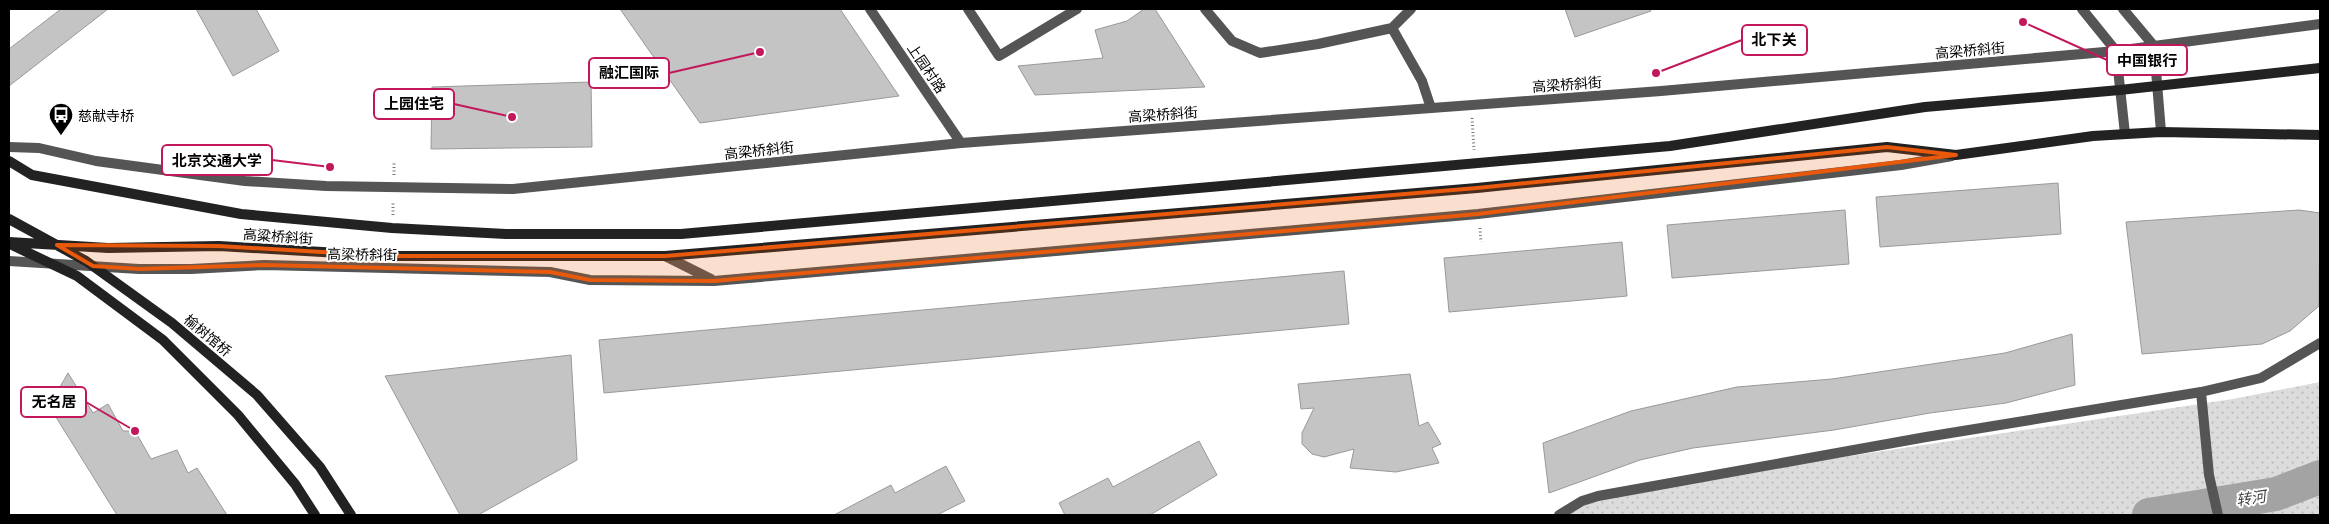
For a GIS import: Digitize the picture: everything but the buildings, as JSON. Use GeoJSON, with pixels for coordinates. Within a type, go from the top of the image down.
{"type":"FeatureCollection","features":[{"type":"Feature","properties":{"kind":"main road","name":"高梁桥斜街"},"geometry":{"type":"LineString","coordinates":[[392,228],[506,234],[681,234],[1670,146],[1925,107],[2120,90],[2320,68]]}},
{"type":"Feature","properties":{"kind":"main road","name":"高梁桥斜街"},"geometry":{"type":"LineString","coordinates":[[665,256],[1477,188],[1887,147],[1956,155],[2125,134],[2161,132],[2320,135]]}},
{"type":"Feature","properties":{"kind":"main road","name":"高粱桥斜街"},"geometry":{"type":"LineString","coordinates":[[9,161],[32,175],[241,214],[392,228]]}},
{"type":"Feature","properties":{"kind":"main road","name":"榆树馆桥"},"geometry":{"type":"LineString","coordinates":[[9,219],[86,261],[172,324],[257,394],[320,467],[351,515]]}},
{"type":"Feature","properties":{"kind":"main road","name":"高粱桥斜街"},"geometry":{"type":"LineString","coordinates":[[9,243],[108,248],[219,246],[392,256],[665,256]]}},
{"type":"Feature","properties":{"kind":"main road"},"geometry":{"type":"LineString","coordinates":[[9,243],[77,276],[163,340],[238,415],[295,484],[315,515]]}},
{"type":"Feature","properties":{"kind":"street","name":"上园村路"},"geometry":{"type":"LineString","coordinates":[[870,9],[961,143]]}},
{"type":"Feature","properties":{"kind":"street"},"geometry":{"type":"LineString","coordinates":[[968,9],[999,56],[1077,9]]}},
{"type":"Feature","properties":{"kind":"street"},"geometry":{"type":"LineString","coordinates":[[1205,9],[1232,41],[1260,53],[1318,44],[1392,28],[1411,9]]}},
{"type":"Feature","properties":{"kind":"street"},"geometry":{"type":"LineString","coordinates":[[2082,9],[2116,51],[2125,134]]}},
{"type":"Feature","properties":{"kind":"street"},"geometry":{"type":"LineString","coordinates":[[2123,9],[2154,46],[2161,132]]}},
{"type":"Feature","properties":{"kind":"street","name":"高梁桥斜街"},"geometry":{"type":"LineString","coordinates":[[9,147],[39,148],[96,161],[244,181],[326,186],[513,188],[961,143],[1661,91],[2116,51],[2320,24]]}},
{"type":"Feature","properties":{"kind":"street"},"geometry":{"type":"LineString","coordinates":[[1392,28],[1422,81],[1431,108]]}},
{"type":"Feature","properties":{"kind":"street","name":"高梁桥斜街"},"geometry":{"type":"LineString","coordinates":[[9,261],[139,269],[191,269],[264,265],[550,272],[590,280],[714,281],[1478,214],[1901,165],[1956,155]]}},
{"type":"Feature","properties":{"kind":"street"},"geometry":{"type":"LineString","coordinates":[[665,256],[714,281]]}},
{"type":"Feature","properties":{"kind":"street"},"geometry":{"type":"LineString","coordinates":[[1559,515],[1582,501],[1598,496],[1926,437],[2201,392],[2261,378],[2320,343]]}},
{"type":"Feature","properties":{"kind":"street"},"geometry":{"type":"LineString","coordinates":[[2201,392],[2209,475],[2218,515]]}},
{"type":"Feature","properties":{"kind":"highlighted area"},"geometry":{"type":"Polygon","coordinates":[[[1887,147],[1956,155],[1478,214],[714,281],[590,280],[550,272],[264,265],[139,269],[93,266],[57,245],[219,246],[391,256],[665,256],[1477,188],[1887,147]]]}},
{"type":"Feature","properties":{"kind":"shaded area"},"geometry":{"type":"Polygon","coordinates":[[[2320,382],[2320,515],[1567,515],[1582,503],[1769,468],[2233,399],[2320,382]]]}},
{"type":"Feature","properties":{"kind":"waterway","name":"转河"},"geometry":{"type":"LineString","coordinates":[[2149,515],[2276,494],[2320,477]]}},
{"type":"Feature","properties":{"kind":"place","name":"中国银行"},"geometry":{"type":"Point","coordinates":[2023,22]}},
{"type":"Feature","properties":{"kind":"place","name":"融汇国际"},"geometry":{"type":"Point","coordinates":[760,52]}},
{"type":"Feature","properties":{"kind":"place","name":"北下关"},"geometry":{"type":"Point","coordinates":[1656,73]}},
{"type":"Feature","properties":{"kind":"place","name":"上园住宅"},"geometry":{"type":"Point","coordinates":[512,117]}},
{"type":"Feature","properties":{"kind":"place","name":"慈献寺桥"},"geometry":{"type":"Point","coordinates":[61,136]}},
{"type":"Feature","properties":{"kind":"place","name":"北京交通大学"},"geometry":{"type":"Point","coordinates":[330,167]}},
{"type":"Feature","properties":{"kind":"place","name":"无名居"},"geometry":{"type":"Point","coordinates":[135,431]}}]}
